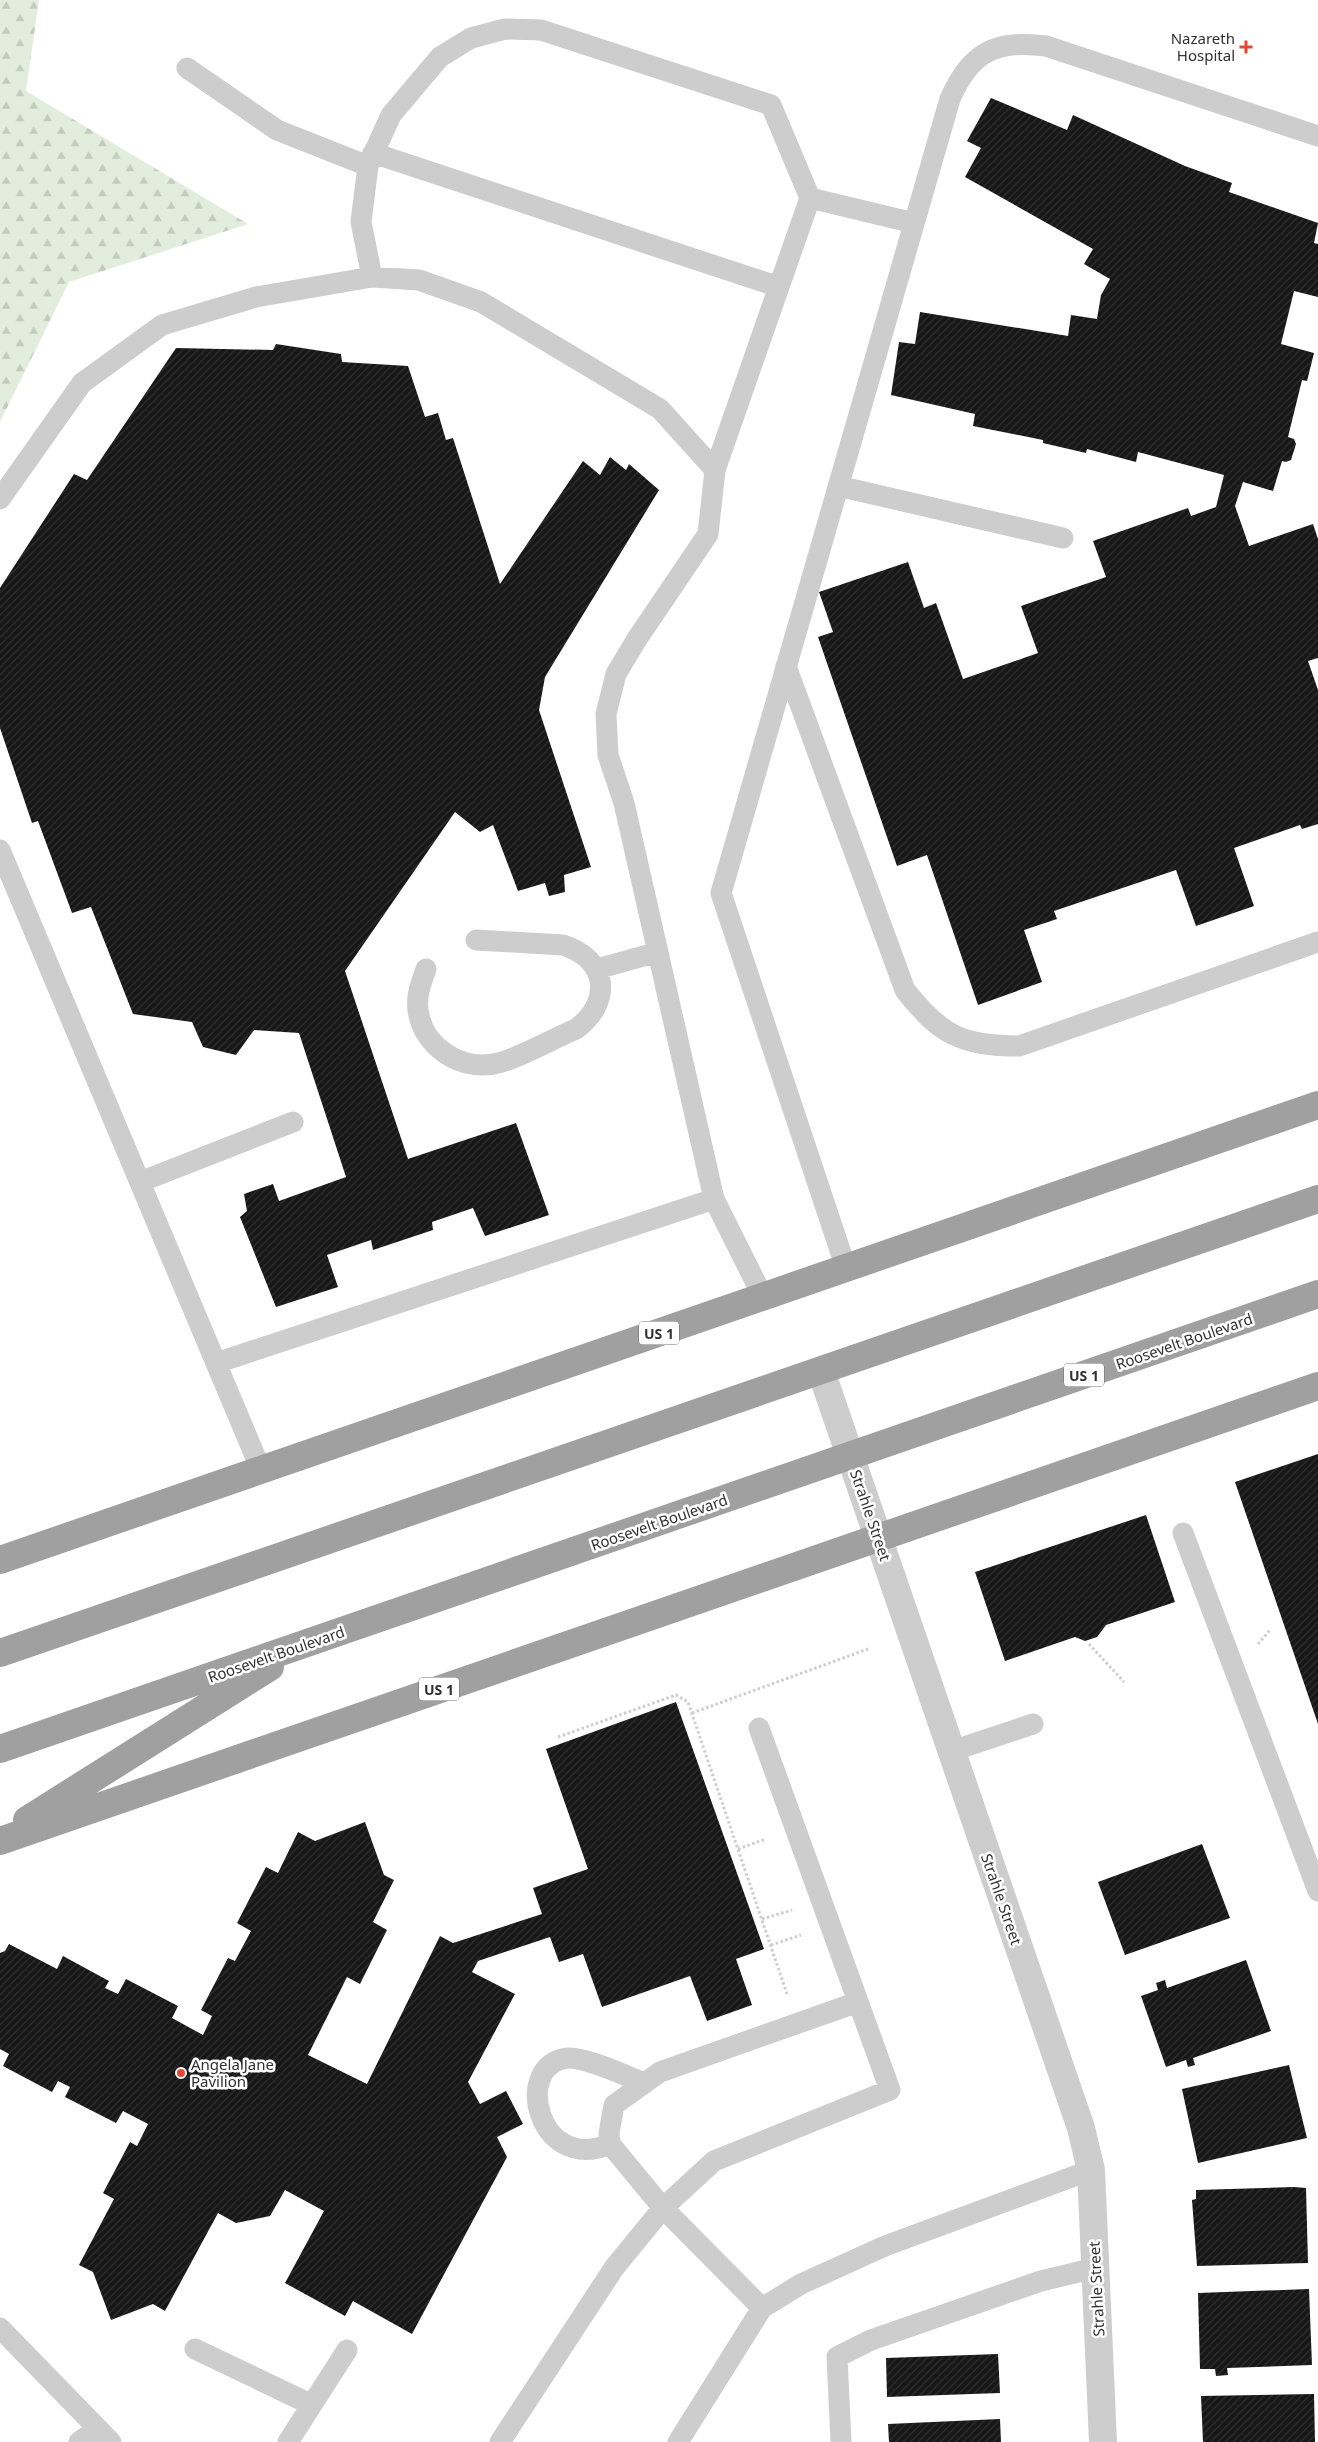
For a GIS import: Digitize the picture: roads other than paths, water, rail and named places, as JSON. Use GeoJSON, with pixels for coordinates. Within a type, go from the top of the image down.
{"type":"FeatureCollection","features":[{"type":"Feature","properties":{"kind":"highway","name":"US 1"},"geometry":{"type":"LineString","coordinates":[[0,1560],[1318,1105]]}},
{"type":"Feature","properties":{"kind":"highway"},"geometry":{"type":"LineString","coordinates":[[0,1653],[1318,1199]]}},
{"type":"Feature","properties":{"kind":"highway","name":"Roosevelt Boulevard"},"geometry":{"type":"LineString","coordinates":[[0,1749],[1318,1294]]}},
{"type":"Feature","properties":{"kind":"highway","name":"US 1"},"geometry":{"type":"LineString","coordinates":[[0,1841],[1318,1386]]}},
{"type":"Feature","properties":{"kind":"highway"},"geometry":{"type":"LineString","coordinates":[[0,1836],[310,1642]]}},
{"type":"Feature","properties":{"kind":"street","name":"Strahle Street"},"geometry":{"type":"LineString","coordinates":[[820,1371],[1081,2128],[1091,2170],[1103,2442]]}},
{"type":"Feature","properties":{"kind":"lane"},"geometry":{"type":"LineString","coordinates":[[372,277],[361,222],[370,159],[391,115],[440,57],[471,38],[505,29],[541,30],[771,105],[810,198],[715,470],[708,534],[637,639],[616,674],[606,714],[608,755],[624,803],[714,1199],[763,1297]]}},
{"type":"Feature","properties":{"kind":"lane"},"geometry":{"type":"LineString","coordinates":[[846,1268],[721,893],[950,99],[960,77],[976,59],[997,47],[1021,43],[1046,46],[1318,136]]}},
{"type":"Feature","properties":{"kind":"lane"},"geometry":{"type":"LineString","coordinates":[[186,68],[277,130],[779,287]]}},
{"type":"Feature","properties":{"kind":"lane"},"geometry":{"type":"LineString","coordinates":[[810,198],[914,223]]}},
{"type":"Feature","properties":{"kind":"lane"},"geometry":{"type":"LineString","coordinates":[[0,499],[82,382],[162,325],[256,298],[372,277],[419,280],[481,302],[660,409],[715,470]]}},
{"type":"Feature","properties":{"kind":"lane"},"geometry":{"type":"LineString","coordinates":[[838,486],[1063,538]]}},
{"type":"Feature","properties":{"kind":"lane"},"geometry":{"type":"LineString","coordinates":[[786,666],[905,990],[926,1017],[954,1036],[986,1046],[1019,1046],[1318,942]]}},
{"type":"Feature","properties":{"kind":"lane"},"geometry":{"type":"LineString","coordinates":[[0,850],[261,1470]]}},
{"type":"Feature","properties":{"kind":"lane"},"geometry":{"type":"LineString","coordinates":[[426,970],[418,989],[418,1011],[425,1032],[438,1048],[456,1060],[477,1065],[498,1063],[576,1029],[587,1021],[596,1009],[600,996],[601,982],[597,969],[588,958],[576,950],[563,945],[476,940]]}},
{"type":"Feature","properties":{"kind":"lane"},"geometry":{"type":"LineString","coordinates":[[597,969],[658,952]]}},
{"type":"Feature","properties":{"kind":"lane"},"geometry":{"type":"LineString","coordinates":[[140,1182],[293,1122]]}},
{"type":"Feature","properties":{"kind":"lane"},"geometry":{"type":"LineString","coordinates":[[216,1363],[714,1199]]}},
{"type":"Feature","properties":{"kind":"lane"},"geometry":{"type":"LineString","coordinates":[[1183,1533],[1318,1891]]}},
{"type":"Feature","properties":{"kind":"lane"},"geometry":{"type":"LineString","coordinates":[[952,1751],[1033,1724]]}},
{"type":"Feature","properties":{"kind":"lane"},"geometry":{"type":"LineString","coordinates":[[500,2442],[614,2268],[663,2208],[714,2161],[890,2090],[758,1728]]}},
{"type":"Feature","properties":{"kind":"lane"},"geometry":{"type":"LineString","coordinates":[[762,2308],[663,2208],[610,2144],[609,2133],[614,2105],[660,2072],[858,2002]]}},
{"type":"Feature","properties":{"kind":"lane"},"geometry":{"type":"LineString","coordinates":[[610,2144],[596,2150],[581,2150],[566,2146],[554,2137],[545,2125],[537,2100],[537,2088],[540,2077],[547,2067],[556,2061],[567,2058],[579,2058],[644,2083]]}},
{"type":"Feature","properties":{"kind":"lane"},"geometry":{"type":"LineString","coordinates":[[678,2442],[762,2308],[801,2284],[885,2246],[1091,2170]]}},
{"type":"Feature","properties":{"kind":"lane"},"geometry":{"type":"LineString","coordinates":[[840,2442],[837,2356],[872,2340],[1041,2281],[1095,2268]]}},
{"type":"Feature","properties":{"kind":"lane"},"geometry":{"type":"LineString","coordinates":[[0,2328],[105,2436]]}},
{"type":"Feature","properties":{"kind":"lane"},"geometry":{"type":"LineString","coordinates":[[195,2349],[312,2405]]}},
{"type":"Feature","properties":{"kind":"lane"},"geometry":{"type":"LineString","coordinates":[[288,2442],[347,2350]]}},
{"type":"Feature","properties":{"kind":"lane"},"geometry":{"type":"LineString","coordinates":[[79,2442],[105,2436]]}},
{"type":"Feature","properties":{"kind":"place","name":"Nazareth Hospital"},"geometry":{"type":"Point","coordinates":[1246,47]}},
{"type":"Feature","properties":{"kind":"place","name":"Angela Jane Pavilion"},"geometry":{"type":"Point","coordinates":[181,2073]}}]}
